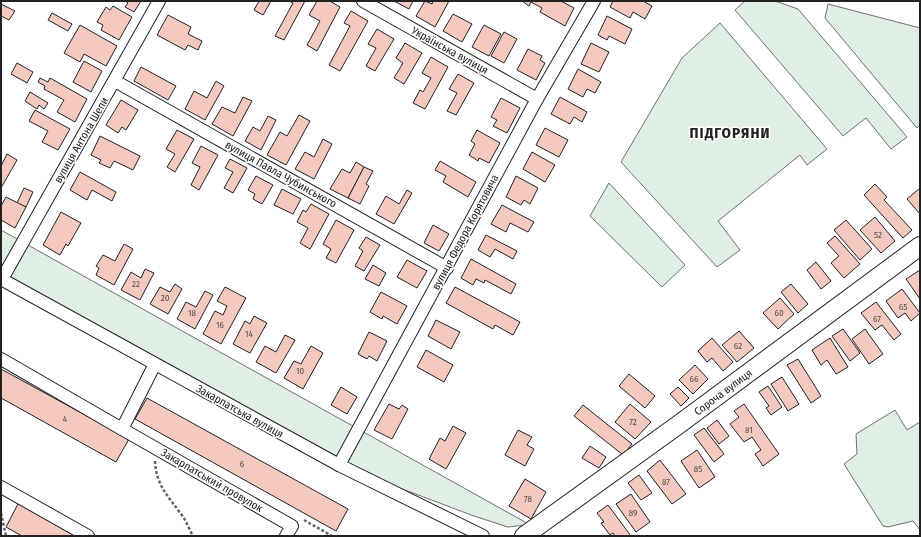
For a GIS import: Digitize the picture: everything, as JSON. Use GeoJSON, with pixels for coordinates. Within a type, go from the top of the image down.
{"type":"FeatureCollection","features":[{"type":"Feature","properties":{"kind":"main road","name":"Сороча вулиця"},"geometry":{"type":"LineString","coordinates":[[524,536],[678,425],[920,246]]}},
{"type":"Feature","properties":{"kind":"street","name":"вулиця Антона Шепи"},"geometry":{"type":"LineString","coordinates":[[1,279],[159,1]]}},
{"type":"Feature","properties":{"kind":"street","name":"Українська вулиця"},"geometry":{"type":"LineString","coordinates":[[363,1],[538,99]]}},
{"type":"Feature","properties":{"kind":"street","name":"вулиця Федора Корятовича"},"geometry":{"type":"LineString","coordinates":[[339,465],[538,99],[594,1]]}},
{"type":"Feature","properties":{"kind":"street","name":"вулиця Павла Чубинського"},"geometry":{"type":"LineString","coordinates":[[114,81],[447,268]]}},
{"type":"Feature","properties":{"kind":"street","name":"Закарпатська вулиця"},"geometry":{"type":"LineString","coordinates":[[1,279],[339,465],[483,536]]}},
{"type":"Feature","properties":{"kind":"street","name":"Закарпатський провулок"},"geometry":{"type":"LineString","coordinates":[[1,359],[292,526],[286,536]]}},
{"type":"Feature","properties":{"kind":"street"},"geometry":{"type":"LineString","coordinates":[[122,429],[155,364]]}},
{"type":"Feature","properties":{"kind":"street"},"geometry":{"type":"LineString","coordinates":[[1,487],[88,536]]}},
{"type":"Feature","properties":{"kind":"path"},"geometry":{"type":"LineString","coordinates":[[154,447],[157,479],[168,498],[182,515],[193,536]]}},
{"type":"Feature","properties":{"kind":"path"},"geometry":{"type":"LineString","coordinates":[[1,513],[6,536]]}},
{"type":"Feature","properties":{"kind":"green space"},"geometry":{"type":"Polygon","coordinates":[[[745,1],[775,1],[798,9],[907,137],[891,149],[866,118],[843,136],[735,10],[745,1]]]}},
{"type":"Feature","properties":{"kind":"green space"},"geometry":{"type":"Polygon","coordinates":[[[828,4],[920,28],[920,125],[917,128],[825,18],[828,4]]]}},
{"type":"Feature","properties":{"kind":"green space"},"geometry":{"type":"Polygon","coordinates":[[[720,23],[827,149],[807,165],[800,155],[718,221],[740,250],[717,267],[621,162],[682,58],[720,23]]]}},
{"type":"Feature","properties":{"kind":"green space"},"geometry":{"type":"Polygon","coordinates":[[[609,183],[685,265],[662,287],[590,216],[609,183]]]}},
{"type":"Feature","properties":{"kind":"green space"},"geometry":{"type":"Polygon","coordinates":[[[1,230],[525,522],[526,525],[508,527],[474,516],[381,481],[1,274],[1,230]]]}},
{"type":"Feature","properties":{"kind":"green space"},"geometry":{"type":"Polygon","coordinates":[[[895,410],[907,430],[920,422],[920,530],[913,521],[888,527],[883,526],[844,464],[857,454],[856,434],[895,410]]]}},
{"type":"Feature","properties":{"kind":"building"},"geometry":{"type":"Polygon","coordinates":[[[125,1],[141,1],[134,12],[125,7],[128,3],[125,1]]]}},
{"type":"Feature","properties":{"kind":"building"},"geometry":{"type":"Polygon","coordinates":[[[259,1],[271,1],[263,15],[254,10],[259,1]]]}},
{"type":"Feature","properties":{"kind":"building"},"geometry":{"type":"Polygon","coordinates":[[[289,1],[305,1],[284,40],[275,36],[293,3],[289,1]]]}},
{"type":"Feature","properties":{"kind":"building"},"geometry":{"type":"Polygon","coordinates":[[[317,1],[330,1],[340,7],[317,51],[307,45],[320,21],[309,15],[317,1]]]}},
{"type":"Feature","properties":{"kind":"building"},"geometry":{"type":"Polygon","coordinates":[[[394,1],[413,1],[409,9],[394,1]]]}},
{"type":"Feature","properties":{"kind":"building"},"geometry":{"type":"Polygon","coordinates":[[[425,1],[432,4],[433,1],[449,1],[435,27],[416,16],[425,1]]]}},
{"type":"Feature","properties":{"kind":"building"},"geometry":{"type":"Polygon","coordinates":[[[522,1],[561,1],[574,8],[565,26],[540,12],[542,8],[531,2],[529,6],[522,1]]]}},
{"type":"Feature","properties":{"kind":"building"},"geometry":{"type":"Polygon","coordinates":[[[613,1],[643,1],[652,6],[645,19],[633,12],[630,18],[610,7],[613,1]]]}},
{"type":"Feature","properties":{"kind":"building"},"geometry":{"type":"Polygon","coordinates":[[[1,4],[15,11],[9,20],[1,16],[1,4]]]}},
{"type":"Feature","properties":{"kind":"building"},"geometry":{"type":"Polygon","coordinates":[[[113,6],[132,17],[119,40],[101,30],[103,25],[97,22],[106,7],[110,10],[113,6]]]}},
{"type":"Feature","properties":{"kind":"building"},"geometry":{"type":"Polygon","coordinates":[[[351,11],[368,21],[340,71],[329,65],[350,26],[344,23],[351,11]]]}},
{"type":"Feature","properties":{"kind":"building"},"geometry":{"type":"Polygon","coordinates":[[[52,13],[72,24],[68,31],[48,20],[52,13]]]}},
{"type":"Feature","properties":{"kind":"building"},"geometry":{"type":"Polygon","coordinates":[[[453,14],[472,24],[462,42],[443,31],[453,14]]]}},
{"type":"Feature","properties":{"kind":"building"},"geometry":{"type":"Polygon","coordinates":[[[168,15],[191,27],[188,34],[202,41],[198,50],[188,45],[185,50],[157,35],[168,15]]]}},
{"type":"Feature","properties":{"kind":"building"},"geometry":{"type":"Polygon","coordinates":[[[607,16],[632,29],[625,44],[609,36],[607,40],[598,35],[607,16]]]}},
{"type":"Feature","properties":{"kind":"building"},"geometry":{"type":"Polygon","coordinates":[[[80,25],[117,46],[106,66],[84,54],[80,62],[64,53],[80,25]]]}},
{"type":"Feature","properties":{"kind":"building"},"geometry":{"type":"Polygon","coordinates":[[[484,25],[501,34],[489,56],[472,47],[484,25]]]}},
{"type":"Feature","properties":{"kind":"building"},"geometry":{"type":"Polygon","coordinates":[[[377,29],[394,39],[375,71],[366,66],[376,48],[368,44],[377,29]]]}},
{"type":"Feature","properties":{"kind":"building"},"geometry":{"type":"Polygon","coordinates":[[[504,32],[517,39],[504,63],[491,56],[504,32]]]}},
{"type":"Feature","properties":{"kind":"building"},"geometry":{"type":"Polygon","coordinates":[[[405,43],[422,53],[404,84],[394,78],[403,63],[396,58],[405,43]]]}},
{"type":"Feature","properties":{"kind":"building"},"geometry":{"type":"Polygon","coordinates":[[[591,43],[609,52],[599,72],[581,64],[591,43]]]}},
{"type":"Feature","properties":{"kind":"building"},"geometry":{"type":"Polygon","coordinates":[[[528,49],[542,56],[540,60],[545,63],[536,80],[517,70],[528,49]]]}},
{"type":"Feature","properties":{"kind":"building"},"geometry":{"type":"Polygon","coordinates":[[[431,57],[448,67],[425,109],[413,103],[420,90],[423,92],[431,78],[422,73],[431,57]]]}},
{"type":"Feature","properties":{"kind":"building"},"geometry":{"type":"Polygon","coordinates":[[[84,61],[102,71],[91,92],[73,82],[84,61]]]}},
{"type":"Feature","properties":{"kind":"building"},"geometry":{"type":"Polygon","coordinates":[[[17,63],[33,72],[27,83],[11,74],[17,63]]]}},
{"type":"Feature","properties":{"kind":"building"},"geometry":{"type":"Polygon","coordinates":[[[141,67],[176,86],[168,100],[134,81],[141,67]]]}},
{"type":"Feature","properties":{"kind":"building"},"geometry":{"type":"Polygon","coordinates":[[[578,69],[601,82],[595,93],[587,89],[583,97],[568,89],[578,69]]]}},
{"type":"Feature","properties":{"kind":"building"},"geometry":{"type":"Polygon","coordinates":[[[458,74],[474,83],[456,115],[447,111],[457,93],[449,89],[458,74]]]}},
{"type":"Feature","properties":{"kind":"building"},"geometry":{"type":"Polygon","coordinates":[[[40,78],[48,82],[50,78],[87,99],[75,122],[57,112],[64,100],[44,89],[45,86],[38,82],[40,78]]]}},
{"type":"Feature","properties":{"kind":"building"},"geometry":{"type":"Polygon","coordinates":[[[216,81],[224,86],[205,120],[185,109],[194,91],[207,98],[216,81]]]}},
{"type":"Feature","properties":{"kind":"building"},"geometry":{"type":"Polygon","coordinates":[[[30,92],[48,103],[44,109],[39,105],[37,109],[25,101],[30,92]]]}},
{"type":"Feature","properties":{"kind":"building"},"geometry":{"type":"Polygon","coordinates":[[[243,97],[252,101],[233,136],[212,124],[222,107],[235,113],[243,97]]]}},
{"type":"Feature","properties":{"kind":"building"},"geometry":{"type":"Polygon","coordinates":[[[560,97],[587,112],[582,122],[574,117],[570,124],[551,114],[560,97]]]}},
{"type":"Feature","properties":{"kind":"building"},"geometry":{"type":"Polygon","coordinates":[[[501,98],[520,108],[507,133],[493,126],[497,120],[491,117],[501,98]]]}},
{"type":"Feature","properties":{"kind":"building"},"geometry":{"type":"Polygon","coordinates":[[[121,100],[138,110],[126,130],[122,127],[118,133],[106,125],[121,100]]]}},
{"type":"Feature","properties":{"kind":"building"},"geometry":{"type":"Polygon","coordinates":[[[35,110],[70,129],[58,150],[42,142],[48,131],[29,121],[35,110]]]}},
{"type":"Feature","properties":{"kind":"building"},"geometry":{"type":"Polygon","coordinates":[[[299,115],[310,121],[286,165],[267,155],[280,132],[287,136],[299,115]]]}},
{"type":"Feature","properties":{"kind":"building"},"geometry":{"type":"Polygon","coordinates":[[[268,116],[276,120],[261,150],[245,141],[253,127],[260,131],[268,116]]]}},
{"type":"Feature","properties":{"kind":"building"},"geometry":{"type":"Polygon","coordinates":[[[545,128],[568,140],[559,157],[536,145],[545,128]]]}},
{"type":"Feature","properties":{"kind":"building"},"geometry":{"type":"Polygon","coordinates":[[[177,130],[194,139],[175,172],[167,167],[175,154],[166,149],[177,130]]]}},
{"type":"Feature","properties":{"kind":"building"},"geometry":{"type":"Polygon","coordinates":[[[477,130],[500,143],[489,163],[479,158],[478,161],[469,155],[475,144],[471,141],[477,130]]]}},
{"type":"Feature","properties":{"kind":"building"},"geometry":{"type":"Polygon","coordinates":[[[100,136],[140,156],[133,170],[114,161],[110,168],[99,163],[101,160],[91,155],[100,136]]]}},
{"type":"Feature","properties":{"kind":"building"},"geometry":{"type":"Polygon","coordinates":[[[323,139],[332,144],[314,179],[295,169],[305,152],[314,157],[323,139]]]}},
{"type":"Feature","properties":{"kind":"building"},"geometry":{"type":"Polygon","coordinates":[[[201,146],[218,155],[199,190],[191,185],[200,167],[192,163],[201,146]]]}},
{"type":"Feature","properties":{"kind":"building"},"geometry":{"type":"Polygon","coordinates":[[[532,152],[555,165],[545,182],[523,169],[532,152]]]}},
{"type":"Feature","properties":{"kind":"building"},"geometry":{"type":"Polygon","coordinates":[[[7,154],[17,160],[1,188],[1,166],[7,154]]]}},
{"type":"Feature","properties":{"kind":"building"},"geometry":{"type":"Polygon","coordinates":[[[230,159],[247,168],[233,193],[224,188],[233,172],[225,168],[230,159]]]}},
{"type":"Feature","properties":{"kind":"building"},"geometry":{"type":"Polygon","coordinates":[[[440,161],[476,182],[468,197],[443,182],[446,176],[435,170],[440,161]]]}},
{"type":"Feature","properties":{"kind":"building"},"geometry":{"type":"Polygon","coordinates":[[[356,162],[364,167],[348,198],[330,189],[342,169],[350,173],[356,162]]]}},
{"type":"Feature","properties":{"kind":"building"},"geometry":{"type":"Polygon","coordinates":[[[364,167],[373,171],[366,184],[369,186],[360,204],[348,198],[364,167]]]}},
{"type":"Feature","properties":{"kind":"building"},"geometry":{"type":"Polygon","coordinates":[[[80,172],[116,192],[112,201],[92,190],[87,200],[70,190],[80,172]]]}},
{"type":"Feature","properties":{"kind":"building"},"geometry":{"type":"Polygon","coordinates":[[[256,176],[273,185],[262,204],[253,199],[255,194],[248,190],[256,176]]]}},
{"type":"Feature","properties":{"kind":"building"},"geometry":{"type":"Polygon","coordinates":[[[516,176],[538,188],[530,204],[524,200],[521,205],[506,197],[516,176]]]}},
{"type":"Feature","properties":{"kind":"building"},"geometry":{"type":"Polygon","coordinates":[[[875,184],[887,197],[884,200],[912,230],[903,238],[864,195],[875,184]]]}},
{"type":"Feature","properties":{"kind":"building"},"geometry":{"type":"Polygon","coordinates":[[[24,188],[33,192],[26,207],[17,203],[24,188]]]}},
{"type":"Feature","properties":{"kind":"building"},"geometry":{"type":"Polygon","coordinates":[[[282,189],[301,199],[293,214],[274,205],[282,189]]]}},
{"type":"Feature","properties":{"kind":"building"},"geometry":{"type":"Polygon","coordinates":[[[919,189],[920,191],[920,214],[907,199],[919,189]]]}},
{"type":"Feature","properties":{"kind":"building"},"geometry":{"type":"Polygon","coordinates":[[[407,190],[412,193],[394,224],[376,214],[386,196],[399,204],[407,190]]]}},
{"type":"Feature","properties":{"kind":"building"},"geometry":{"type":"Polygon","coordinates":[[[6,197],[26,207],[15,228],[1,220],[1,206],[6,197]]]}},
{"type":"Feature","properties":{"kind":"building"},"geometry":{"type":"Polygon","coordinates":[[[311,204],[329,214],[310,249],[300,243],[308,228],[297,222],[303,210],[306,212],[311,204]]]}},
{"type":"Feature","properties":{"kind":"building"},"geometry":{"type":"Polygon","coordinates":[[[502,205],[534,222],[528,232],[510,223],[506,232],[491,224],[502,205]]]}},
{"type":"Feature","properties":{"kind":"building"},"geometry":{"type":"Polygon","coordinates":[[[61,212],[81,223],[68,246],[66,244],[60,255],[43,245],[61,212]]]}},
{"type":"Feature","properties":{"kind":"building"},"geometry":{"type":"Polygon","coordinates":[[[875,217],[895,241],[881,253],[860,230],[875,217]]]}},
{"type":"Feature","properties":{"kind":"building"},"geometry":{"type":"Polygon","coordinates":[[[336,220],[354,230],[336,263],[326,258],[331,249],[323,244],[336,220]]]}},
{"type":"Feature","properties":{"kind":"building"},"geometry":{"type":"Polygon","coordinates":[[[846,220],[872,249],[860,260],[834,230],[846,220]]]}},
{"type":"Feature","properties":{"kind":"building"},"geometry":{"type":"Polygon","coordinates":[[[433,225],[449,234],[439,251],[424,243],[433,225]]]}},
{"type":"Feature","properties":{"kind":"building"},"geometry":{"type":"Polygon","coordinates":[[[486,235],[517,251],[513,259],[495,249],[490,257],[478,250],[486,235]]]}},
{"type":"Feature","properties":{"kind":"building"},"geometry":{"type":"Polygon","coordinates":[[[835,236],[860,264],[844,278],[831,263],[839,256],[827,243],[835,236]]]}},
{"type":"Feature","properties":{"kind":"building"},"geometry":{"type":"Polygon","coordinates":[[[366,237],[380,245],[364,271],[355,266],[363,251],[359,248],[366,237]]]}},
{"type":"Feature","properties":{"kind":"building"},"geometry":{"type":"Polygon","coordinates":[[[124,244],[133,249],[114,285],[96,275],[99,268],[96,266],[103,255],[115,261],[124,244]]]}},
{"type":"Feature","properties":{"kind":"building"},"geometry":{"type":"Polygon","coordinates":[[[471,259],[516,284],[511,294],[485,280],[484,283],[476,279],[473,285],[461,278],[471,259]]]}},
{"type":"Feature","properties":{"kind":"building"},"geometry":{"type":"Polygon","coordinates":[[[407,260],[427,271],[417,288],[397,277],[407,260]]]}},
{"type":"Feature","properties":{"kind":"building"},"geometry":{"type":"Polygon","coordinates":[[[816,262],[831,281],[821,289],[807,270],[816,262]]]}},
{"type":"Feature","properties":{"kind":"building"},"geometry":{"type":"Polygon","coordinates":[[[373,265],[386,273],[379,286],[365,279],[373,265]]]}},
{"type":"Feature","properties":{"kind":"building"},"geometry":{"type":"Polygon","coordinates":[[[145,269],[154,273],[140,300],[121,290],[131,272],[141,278],[145,269]]]}},
{"type":"Feature","properties":{"kind":"building"},"geometry":{"type":"Polygon","coordinates":[[[920,270],[920,299],[906,279],[920,270]]]}},
{"type":"Feature","properties":{"kind":"building"},"geometry":{"type":"Polygon","coordinates":[[[175,284],[182,289],[168,314],[150,304],[160,287],[170,292],[175,284]]]}},
{"type":"Feature","properties":{"kind":"building"},"geometry":{"type":"Polygon","coordinates":[[[791,284],[808,304],[798,313],[781,292],[791,284]]]}},
{"type":"Feature","properties":{"kind":"building"},"geometry":{"type":"Polygon","coordinates":[[[225,287],[246,298],[221,344],[203,334],[215,311],[223,315],[227,306],[217,301],[225,287]]]}},
{"type":"Feature","properties":{"kind":"building"},"geometry":{"type":"Polygon","coordinates":[[[455,287],[520,322],[513,335],[495,325],[493,329],[446,303],[455,287]]]}},
{"type":"Feature","properties":{"kind":"building"},"geometry":{"type":"Polygon","coordinates":[[[902,289],[920,313],[911,321],[905,313],[898,318],[886,301],[902,289]]]}},
{"type":"Feature","properties":{"kind":"building"},"geometry":{"type":"Polygon","coordinates":[[[205,291],[213,295],[195,329],[177,319],[186,302],[196,307],[205,291]]]}},
{"type":"Feature","properties":{"kind":"building"},"geometry":{"type":"Polygon","coordinates":[[[381,292],[407,306],[397,324],[383,316],[382,319],[370,312],[381,292]]]}},
{"type":"Feature","properties":{"kind":"building"},"geometry":{"type":"Polygon","coordinates":[[[780,298],[794,314],[778,329],[763,313],[780,298]]]}},
{"type":"Feature","properties":{"kind":"building"},"geometry":{"type":"Polygon","coordinates":[[[876,302],[901,334],[894,340],[882,325],[875,330],[861,313],[876,302]]]}},
{"type":"Feature","properties":{"kind":"building"},"geometry":{"type":"Polygon","coordinates":[[[254,316],[267,323],[250,353],[233,344],[245,321],[250,324],[254,316]]]}},
{"type":"Feature","properties":{"kind":"building"},"geometry":{"type":"Polygon","coordinates":[[[436,320],[460,332],[451,349],[428,336],[436,320]]]}},
{"type":"Feature","properties":{"kind":"building"},"geometry":{"type":"Polygon","coordinates":[[[843,329],[860,353],[850,361],[832,336],[843,329]]]}},
{"type":"Feature","properties":{"kind":"building"},"geometry":{"type":"Polygon","coordinates":[[[865,329],[883,354],[869,364],[852,339],[865,329]]]}},
{"type":"Feature","properties":{"kind":"building"},"geometry":{"type":"Polygon","coordinates":[[[739,331],[754,348],[737,362],[722,345],[739,331]]]}},
{"type":"Feature","properties":{"kind":"building"},"geometry":{"type":"Polygon","coordinates":[[[369,332],[387,341],[377,361],[369,356],[367,359],[358,354],[369,332]]]}},
{"type":"Feature","properties":{"kind":"building"},"geometry":{"type":"Polygon","coordinates":[[[285,335],[295,340],[276,373],[256,362],[265,346],[276,352],[285,335]]]}},
{"type":"Feature","properties":{"kind":"building"},"geometry":{"type":"Polygon","coordinates":[[[712,338],[733,362],[723,371],[712,358],[707,362],[698,351],[712,338]]]}},
{"type":"Feature","properties":{"kind":"building"},"geometry":{"type":"Polygon","coordinates":[[[830,338],[848,367],[836,374],[827,360],[821,365],[812,350],[830,338]]]}},
{"type":"Feature","properties":{"kind":"building"},"geometry":{"type":"Polygon","coordinates":[[[311,346],[323,353],[303,389],[284,378],[294,361],[301,364],[311,346]]]}},
{"type":"Feature","properties":{"kind":"building"},"geometry":{"type":"Polygon","coordinates":[[[426,350],[453,365],[444,382],[417,367],[426,350]]]}},
{"type":"Feature","properties":{"kind":"building"},"geometry":{"type":"Polygon","coordinates":[[[798,359],[821,396],[811,403],[787,365],[798,359]]]}},
{"type":"Feature","properties":{"kind":"building"},"geometry":{"type":"Polygon","coordinates":[[[695,365],[708,379],[693,394],[679,380],[695,365]]]}},
{"type":"Feature","properties":{"kind":"building"},"geometry":{"type":"Polygon","coordinates":[[[1,369],[129,439],[116,462],[1,398],[1,369]]]}},
{"type":"Feature","properties":{"kind":"building"},"geometry":{"type":"Polygon","coordinates":[[[629,374],[655,396],[645,408],[619,386],[629,374]]]}},
{"type":"Feature","properties":{"kind":"building"},"geometry":{"type":"Polygon","coordinates":[[[782,377],[799,404],[788,411],[771,384],[782,377]]]}},
{"type":"Feature","properties":{"kind":"building"},"geometry":{"type":"Polygon","coordinates":[[[768,386],[782,407],[771,415],[766,408],[769,406],[759,392],[768,386]]]}},
{"type":"Feature","properties":{"kind":"building"},"geometry":{"type":"Polygon","coordinates":[[[341,387],[357,397],[347,414],[331,405],[341,387]]]}},
{"type":"Feature","properties":{"kind":"building"},"geometry":{"type":"Polygon","coordinates":[[[678,387],[689,398],[681,406],[670,394],[678,387]]]}},
{"type":"Feature","properties":{"kind":"building"},"geometry":{"type":"Polygon","coordinates":[[[147,398],[348,509],[336,531],[135,419],[147,398]]]}},
{"type":"Feature","properties":{"kind":"building"},"geometry":{"type":"Polygon","coordinates":[[[389,404],[399,409],[402,405],[408,409],[392,439],[374,430],[389,404]]]}},
{"type":"Feature","properties":{"kind":"building"},"geometry":{"type":"Polygon","coordinates":[[[630,404],[651,422],[635,439],[615,422],[630,404]]]}},
{"type":"Feature","properties":{"kind":"building"},"geometry":{"type":"Polygon","coordinates":[[[744,404],[779,454],[763,466],[755,454],[761,450],[752,437],[744,442],[730,424],[739,417],[734,411],[744,404]]]}},
{"type":"Feature","properties":{"kind":"building"},"geometry":{"type":"Polygon","coordinates":[[[583,405],[632,444],[623,455],[574,416],[583,405]]]}},
{"type":"Feature","properties":{"kind":"building"},"geometry":{"type":"Polygon","coordinates":[[[717,420],[729,436],[719,444],[707,428],[717,420]]]}},
{"type":"Feature","properties":{"kind":"building"},"geometry":{"type":"Polygon","coordinates":[[[453,426],[466,433],[446,469],[429,459],[440,438],[445,441],[453,426]]]}},
{"type":"Feature","properties":{"kind":"building"},"geometry":{"type":"Polygon","coordinates":[[[704,428],[724,454],[714,462],[694,435],[704,428]]]}},
{"type":"Feature","properties":{"kind":"building"},"geometry":{"type":"Polygon","coordinates":[[[518,430],[532,437],[527,445],[534,449],[525,466],[505,455],[518,430]]]}},
{"type":"Feature","properties":{"kind":"building"},"geometry":{"type":"Polygon","coordinates":[[[590,446],[606,457],[599,468],[582,458],[590,446]]]}},
{"type":"Feature","properties":{"kind":"building"},"geometry":{"type":"Polygon","coordinates":[[[697,450],[715,477],[699,488],[681,461],[697,450]]]}},
{"type":"Feature","properties":{"kind":"building"},"geometry":{"type":"Polygon","coordinates":[[[660,460],[686,494],[672,504],[647,471],[660,460]]]}},
{"type":"Feature","properties":{"kind":"building"},"geometry":{"type":"Polygon","coordinates":[[[639,475],[652,493],[641,500],[628,483],[639,475]]]}},
{"type":"Feature","properties":{"kind":"building"},"geometry":{"type":"Polygon","coordinates":[[[525,479],[546,492],[531,519],[509,506],[525,479]]]}},
{"type":"Feature","properties":{"kind":"building"},"geometry":{"type":"Polygon","coordinates":[[[631,494],[650,522],[636,532],[616,504],[631,494]]]}},
{"type":"Feature","properties":{"kind":"building"},"geometry":{"type":"Polygon","coordinates":[[[19,502],[82,536],[22,536],[6,527],[19,502]]]}},
{"type":"Feature","properties":{"kind":"building"},"geometry":{"type":"Polygon","coordinates":[[[608,505],[631,536],[615,536],[613,533],[610,535],[601,523],[604,522],[597,513],[608,505]]]}},
{"type":"Feature","properties":{"kind":"district","name":"ПІДГОРЯНИ"},"geometry":{"type":"Point","coordinates":[730,133]}}]}
